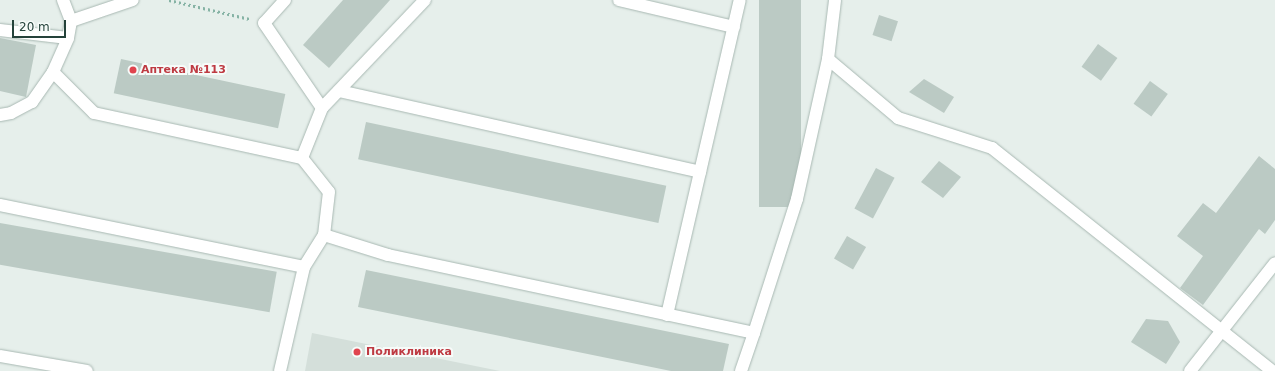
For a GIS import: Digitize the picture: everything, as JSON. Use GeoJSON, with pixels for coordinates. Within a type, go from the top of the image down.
{"type":"FeatureCollection","features":[{"type":"Feature","properties":{"kind":"street"},"geometry":{"type":"LineString","coordinates":[[0,115],[11,113],[32,102],[53,72],[68,38],[71,21],[63,0]]}},
{"type":"Feature","properties":{"kind":"street"},"geometry":{"type":"LineString","coordinates":[[71,21],[133,0]]}},
{"type":"Feature","properties":{"kind":"street"},"geometry":{"type":"LineString","coordinates":[[285,0],[264,23],[322,108]]}},
{"type":"Feature","properties":{"kind":"street"},"geometry":{"type":"LineString","coordinates":[[302,158],[322,108],[426,0]]}},
{"type":"Feature","properties":{"kind":"street"},"geometry":{"type":"LineString","coordinates":[[619,0],[734,26]]}},
{"type":"Feature","properties":{"kind":"street"},"geometry":{"type":"LineString","coordinates":[[667,315],[740,0]]}},
{"type":"Feature","properties":{"kind":"street"},"geometry":{"type":"LineString","coordinates":[[741,371],[797,199],[828,59],[834,0]]}},
{"type":"Feature","properties":{"kind":"street"},"geometry":{"type":"LineString","coordinates":[[0,30],[68,38]]}},
{"type":"Feature","properties":{"kind":"street"},"geometry":{"type":"LineString","coordinates":[[828,59],[898,118],[992,148],[1221,332],[1272,371]]}},
{"type":"Feature","properties":{"kind":"street"},"geometry":{"type":"LineString","coordinates":[[53,72],[94,113],[302,158],[329,192],[324,235],[304,267],[280,371]]}},
{"type":"Feature","properties":{"kind":"street"},"geometry":{"type":"LineString","coordinates":[[339,90],[700,172]]}},
{"type":"Feature","properties":{"kind":"street"},"geometry":{"type":"LineString","coordinates":[[0,205],[304,267]]}},
{"type":"Feature","properties":{"kind":"street"},"geometry":{"type":"LineString","coordinates":[[324,235],[388,255],[754,333]]}},
{"type":"Feature","properties":{"kind":"street"},"geometry":{"type":"LineString","coordinates":[[1190,371],[1275,263]]}},
{"type":"Feature","properties":{"kind":"street"},"geometry":{"type":"LineString","coordinates":[[0,356],[87,371]]}},
{"type":"Feature","properties":{"kind":"path"},"geometry":{"type":"LineString","coordinates":[[169,0],[264,23]]}},
{"type":"Feature","properties":{"kind":"shaded area","name":"Поликлиника"},"geometry":{"type":"Polygon","coordinates":[[[312,333],[500,371],[305,371],[312,333]]]}},
{"type":"Feature","properties":{"kind":"building"},"geometry":{"type":"Polygon","coordinates":[[[343,0],[390,0],[329,68],[303,45],[343,0]]]}},
{"type":"Feature","properties":{"kind":"building"},"geometry":{"type":"Polygon","coordinates":[[[759,0],[801,0],[801,207],[759,207],[759,0]]]}},
{"type":"Feature","properties":{"kind":"building"},"geometry":{"type":"Polygon","coordinates":[[[879,15],[898,21],[892,41],[873,35],[879,15]]]}},
{"type":"Feature","properties":{"kind":"building"},"geometry":{"type":"Polygon","coordinates":[[[0,38],[36,45],[26,97],[0,91],[0,38]]]}},
{"type":"Feature","properties":{"kind":"building"},"geometry":{"type":"Polygon","coordinates":[[[1098,44],[1117,58],[1101,81],[1082,67],[1098,44]]]}},
{"type":"Feature","properties":{"kind":"building"},"geometry":{"type":"Polygon","coordinates":[[[121,59],[285,94],[278,128],[114,93],[121,59]]]}},
{"type":"Feature","properties":{"kind":"building"},"geometry":{"type":"Polygon","coordinates":[[[924,79],[954,97],[944,113],[909,92],[924,79]]]}},
{"type":"Feature","properties":{"kind":"building"},"geometry":{"type":"Polygon","coordinates":[[[1150,81],[1168,94],[1151,117],[1134,104],[1150,81]]]}},
{"type":"Feature","properties":{"kind":"building"},"geometry":{"type":"Polygon","coordinates":[[[366,122],[666,186],[658,223],[358,159],[366,122]]]}},
{"type":"Feature","properties":{"kind":"building"},"geometry":{"type":"Polygon","coordinates":[[[1259,156],[1275,169],[1275,220],[1265,234],[1259,229],[1203,305],[1180,288],[1203,256],[1177,236],[1203,203],[1216,213],[1259,156]]]}},
{"type":"Feature","properties":{"kind":"building"},"geometry":{"type":"Polygon","coordinates":[[[939,161],[961,177],[943,198],[921,182],[939,161]]]}},
{"type":"Feature","properties":{"kind":"building"},"geometry":{"type":"Polygon","coordinates":[[[876,168],[895,178],[873,218],[854,209],[876,168]]]}},
{"type":"Feature","properties":{"kind":"building"},"geometry":{"type":"Polygon","coordinates":[[[0,223],[277,272],[270,312],[0,265],[0,223]]]}},
{"type":"Feature","properties":{"kind":"building"},"geometry":{"type":"Polygon","coordinates":[[[847,236],[866,247],[853,270],[834,259],[847,236]]]}},
{"type":"Feature","properties":{"kind":"building"},"geometry":{"type":"Polygon","coordinates":[[[366,270],[729,344],[723,371],[671,371],[358,307],[366,270]]]}},
{"type":"Feature","properties":{"kind":"building"},"geometry":{"type":"Polygon","coordinates":[[[1146,319],[1168,321],[1180,342],[1166,364],[1131,342],[1146,319]]]}},
{"type":"Feature","properties":{"kind":"place","name":"Аптека №113"},"geometry":{"type":"Point","coordinates":[133,70]}},
{"type":"Feature","properties":{"kind":"place","name":"Поликлиника"},"geometry":{"type":"Point","coordinates":[357,352]}}]}
